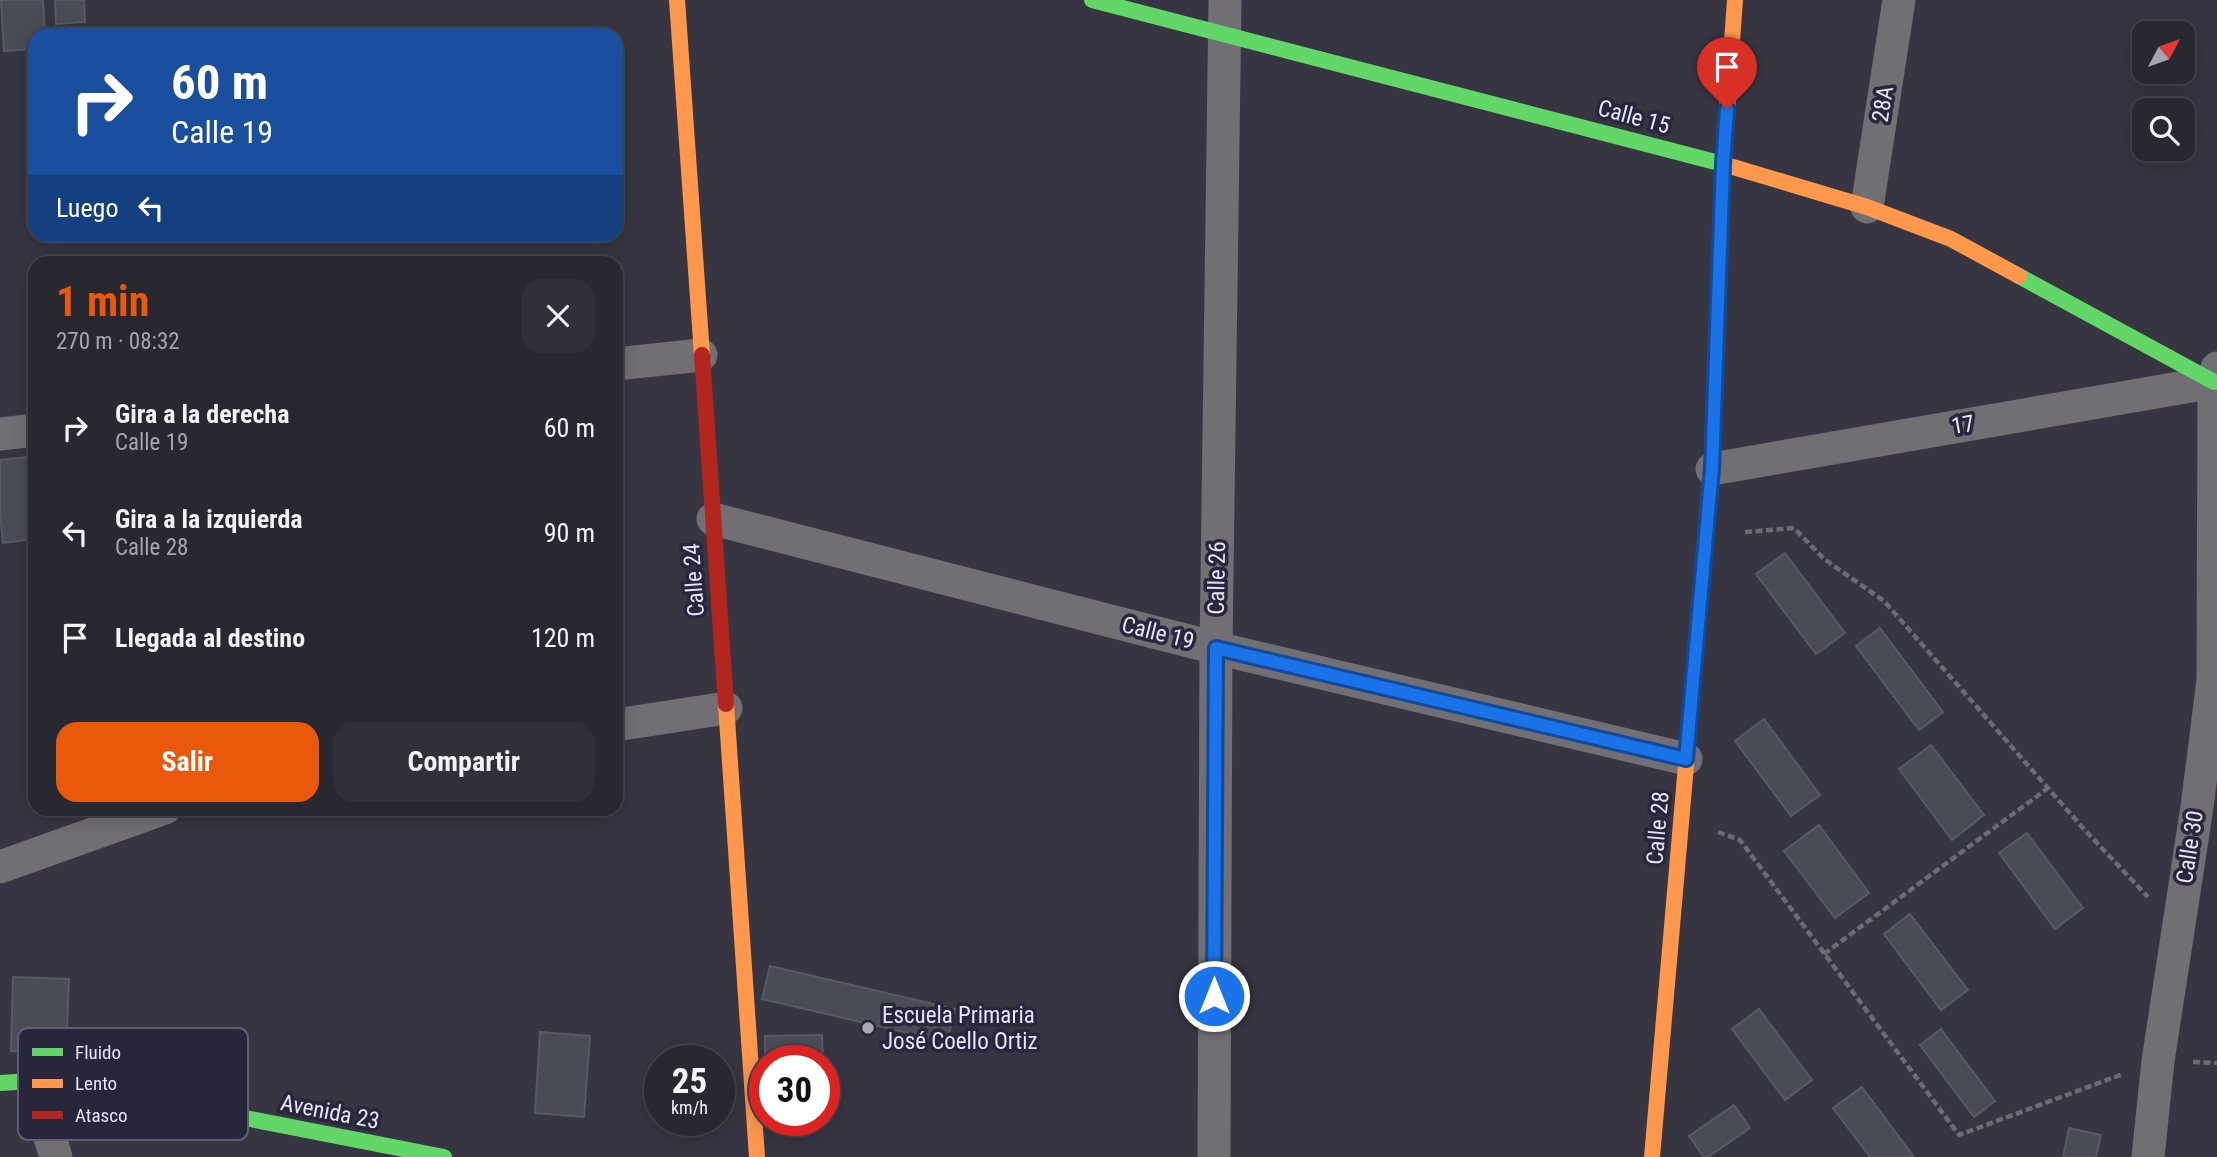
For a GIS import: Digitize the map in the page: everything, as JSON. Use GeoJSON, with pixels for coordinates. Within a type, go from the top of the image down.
{"type":"FeatureCollection","features":[{"type":"Feature","properties":{"kind":"street","name":"Calle 24"},"geometry":{"type":"LineString","coordinates":[[677,0],[757,1157]]}},
{"type":"Feature","properties":{"kind":"street","name":"Calle 15"},"geometry":{"type":"LineString","coordinates":[[1092,0],[1723,164],[1867,207],[1951,239],[2216,375]]}},
{"type":"Feature","properties":{"kind":"street","name":"Calle 26"},"geometry":{"type":"LineString","coordinates":[[1214,1157],[1216,648],[1225,0]]}},
{"type":"Feature","properties":{"kind":"street","name":"Calle 28"},"geometry":{"type":"LineString","coordinates":[[1652,1157],[1712,469],[1723,164],[1735,0]]}},
{"type":"Feature","properties":{"kind":"street","name":"28A"},"geometry":{"type":"LineString","coordinates":[[1867,207],[1899,0]]}},
{"type":"Feature","properties":{"kind":"street"},"geometry":{"type":"LineString","coordinates":[[623,363],[701,355]]}},
{"type":"Feature","properties":{"kind":"street","name":"17"},"geometry":{"type":"LineString","coordinates":[[1712,469],[2216,375]]}},
{"type":"Feature","properties":{"kind":"street","name":"Calle 30"},"geometry":{"type":"LineString","coordinates":[[2148,1157],[2158,1061],[2215,679],[2216,375]]}},
{"type":"Feature","properties":{"kind":"street"},"geometry":{"type":"LineString","coordinates":[[0,434],[28,431]]}},
{"type":"Feature","properties":{"kind":"street","name":"Calle 19"},"geometry":{"type":"LineString","coordinates":[[713,519],[1216,648],[1686,759]]}},
{"type":"Feature","properties":{"kind":"street"},"geometry":{"type":"LineString","coordinates":[[623,724],[726,708]]}},
{"type":"Feature","properties":{"kind":"street"},"geometry":{"type":"LineString","coordinates":[[0,867],[143,816]]}},
{"type":"Feature","properties":{"kind":"street","name":"Avenida 23"},"geometry":{"type":"LineString","coordinates":[[0,1083],[18,1082]]}},
{"type":"Feature","properties":{"kind":"street","name":"Avenida 23"},"geometry":{"type":"LineString","coordinates":[[248,1119],[444,1157]]}},
{"type":"Feature","properties":{"kind":"street"},"geometry":{"type":"LineString","coordinates":[[51,1140],[56,1157]]}},
{"type":"Feature","properties":{"kind":"path"},"geometry":{"type":"LineString","coordinates":[[1706,535],[1794,528],[1824,559],[1884,601],[2048,788],[2177,928]]}},
{"type":"Feature","properties":{"kind":"path"},"geometry":{"type":"LineString","coordinates":[[1824,954],[2048,788]]}},
{"type":"Feature","properties":{"kind":"path"},"geometry":{"type":"LineString","coordinates":[[1681,819],[1740,840],[1959,1135],[2158,1061],[2217,1063]]}},
{"type":"Feature","properties":{"kind":"building"},"geometry":{"type":"Polygon","coordinates":[[[1,0],[43,0],[45,28],[28,28],[28,49],[4,51],[1,0]]]}},
{"type":"Feature","properties":{"kind":"building"},"geometry":{"type":"Polygon","coordinates":[[[55,0],[84,0],[85,22],[56,24],[55,0]]]}},
{"type":"Feature","properties":{"kind":"building"},"geometry":{"type":"Polygon","coordinates":[[[28,457],[28,540],[3,543],[0,460],[28,457]]]}},
{"type":"Feature","properties":{"kind":"building"},"geometry":{"type":"Polygon","coordinates":[[[1785,553],[1845,633],[1816,654],[1756,574],[1785,553]]]}},
{"type":"Feature","properties":{"kind":"building"},"geometry":{"type":"Polygon","coordinates":[[[1880,628],[1943,712],[1919,730],[1856,646],[1880,628]]]}},
{"type":"Feature","properties":{"kind":"building"},"geometry":{"type":"Polygon","coordinates":[[[1764,719],[1820,795],[1791,816],[1735,741],[1764,719]]]}},
{"type":"Feature","properties":{"kind":"building"},"geometry":{"type":"Polygon","coordinates":[[[1931,745],[1984,815],[1952,840],[1899,769],[1931,745]]]}},
{"type":"Feature","properties":{"kind":"building"},"geometry":{"type":"Polygon","coordinates":[[[1819,825],[1869,893],[1835,918],[1784,851],[1819,825]]]}},
{"type":"Feature","properties":{"kind":"building"},"geometry":{"type":"Polygon","coordinates":[[[2027,833],[2083,908],[2055,929],[1999,853],[2027,833]]]}},
{"type":"Feature","properties":{"kind":"building"},"geometry":{"type":"Polygon","coordinates":[[[1910,914],[1968,990],[1941,1010],[1884,934],[1910,914]]]}},
{"type":"Feature","properties":{"kind":"building"},"geometry":{"type":"Polygon","coordinates":[[[770,966],[955,1009],[947,1042],[762,999],[770,966]]]}},
{"type":"Feature","properties":{"kind":"building"},"geometry":{"type":"Polygon","coordinates":[[[13,977],[69,979],[67,1028],[18,1028],[18,1051],[11,1051],[13,977]]]}},
{"type":"Feature","properties":{"kind":"building"},"geometry":{"type":"Polygon","coordinates":[[[1759,1009],[1812,1080],[1785,1100],[1732,1029],[1759,1009]]]}},
{"type":"Feature","properties":{"kind":"building"},"geometry":{"type":"Polygon","coordinates":[[[1941,1029],[1995,1101],[1974,1117],[1920,1045],[1941,1029]]]}},
{"type":"Feature","properties":{"kind":"building"},"geometry":{"type":"Polygon","coordinates":[[[540,1032],[590,1036],[584,1117],[535,1113],[540,1032]]]}},
{"type":"Feature","properties":{"kind":"building"},"geometry":{"type":"Polygon","coordinates":[[[822,1035],[822,1045],[765,1045],[765,1036],[822,1035]]]}},
{"type":"Feature","properties":{"kind":"building"},"geometry":{"type":"Polygon","coordinates":[[[1862,1087],[1914,1157],[1870,1157],[1833,1108],[1862,1087]]]}},
{"type":"Feature","properties":{"kind":"building"},"geometry":{"type":"Polygon","coordinates":[[[1734,1105],[1750,1128],[1708,1157],[1704,1157],[1689,1136],[1734,1105]]]}},
{"type":"Feature","properties":{"kind":"building"},"geometry":{"type":"Polygon","coordinates":[[[2069,1128],[2101,1135],[2096,1157],[2063,1157],[2069,1128]]]}},
{"type":"Feature","properties":{"kind":"traffic: fast"},"geometry":{"type":"LineString","coordinates":[[1092,0],[1723,164]]}},
{"type":"Feature","properties":{"kind":"traffic: fast"},"geometry":{"type":"LineString","coordinates":[[2019,276],[2214,382]]}},
{"type":"Feature","properties":{"kind":"traffic: fast"},"geometry":{"type":"LineString","coordinates":[[0,1083],[18,1082]]}},
{"type":"Feature","properties":{"kind":"traffic: fast"},"geometry":{"type":"LineString","coordinates":[[248,1119],[444,1157]]}},
{"type":"Feature","properties":{"kind":"traffic: slow"},"geometry":{"type":"LineString","coordinates":[[677,0],[702,355]]}},
{"type":"Feature","properties":{"kind":"traffic: slow"},"geometry":{"type":"LineString","coordinates":[[1712,456],[1723,164],[1735,0]]}},
{"type":"Feature","properties":{"kind":"traffic: slow"},"geometry":{"type":"LineString","coordinates":[[1723,164],[1867,207],[1951,239],[2019,276]]}},
{"type":"Feature","properties":{"kind":"traffic: slow"},"geometry":{"type":"LineString","coordinates":[[726,704],[757,1157]]}},
{"type":"Feature","properties":{"kind":"traffic: slow"},"geometry":{"type":"LineString","coordinates":[[1652,1157],[1688,742]]}},
{"type":"Feature","properties":{"kind":"traffic: jam"},"geometry":{"type":"LineString","coordinates":[[702,355],[726,704]]}},
{"type":"Feature","properties":{"kind":"traffic: jam"},"geometry":{"type":"LineString","coordinates":[[1688,742],[1712,456]]}},
{"type":"Feature","properties":{"kind":"place","name":"Escuela Primaria José Coello Ortiz"},"geometry":{"type":"Point","coordinates":[868,1028]}},
{"type":"Feature","properties":{"kind":"route"},"geometry":{"type":"LineString","coordinates":[[1214,996],[1216,648],[1686,759],[1712,469],[1727,109]]}}]}
